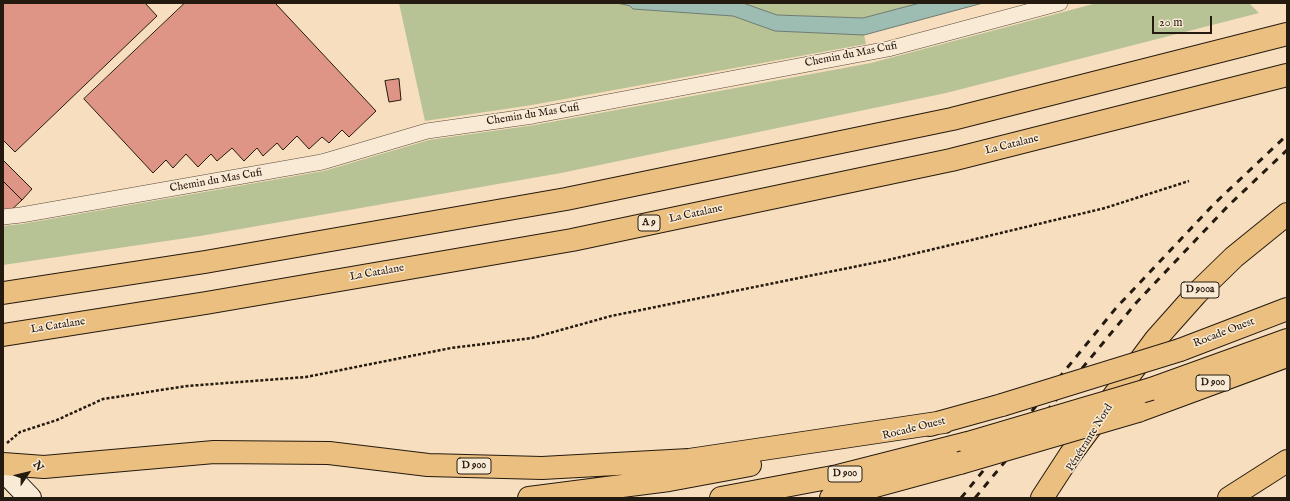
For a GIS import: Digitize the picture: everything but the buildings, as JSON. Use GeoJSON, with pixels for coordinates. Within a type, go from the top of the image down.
{"type":"FeatureCollection","features":[{"type":"Feature","properties":{"kind":"highway"},"geometry":{"type":"LineString","coordinates":[[3,293],[205,262],[566,199],[952,119],[1287,34]]}},
{"type":"Feature","properties":{"kind":"highway","name":"La Catalane"},"geometry":{"type":"LineString","coordinates":[[3,335],[206,303],[572,240],[951,160],[1287,75]]}},
{"type":"Feature","properties":{"kind":"highway","name":"D 900a"},"geometry":{"type":"LineString","coordinates":[[1128,379],[1156,339],[1197,293],[1234,257],[1287,214]]}},
{"type":"Feature","properties":{"kind":"highway","name":"Rocade Ouest"},"geometry":{"type":"LineString","coordinates":[[529,498],[669,480],[820,452],[944,422],[1180,350],[1287,309]]}},
{"type":"Feature","properties":{"kind":"highway","name":"D 900"},"geometry":{"type":"LineString","coordinates":[[721,498],[838,476],[968,443],[1151,389],[1287,340]]}},
{"type":"Feature","properties":{"kind":"highway","name":"D 900"},"geometry":{"type":"LineString","coordinates":[[831,498],[960,463],[1138,410],[1287,356]]}},
{"type":"Feature","properties":{"kind":"highway"},"geometry":{"type":"LineString","coordinates":[[1042,498],[1070,455],[1128,379]]}},
{"type":"Feature","properties":{"kind":"highway","name":"Pénétrante Nord"},"geometry":{"type":"LineString","coordinates":[[1053,498],[1082,449],[1128,379]]}},
{"type":"Feature","properties":{"kind":"highway","name":"D 900"},"geometry":{"type":"LineString","coordinates":[[3,454],[44,467],[214,452],[329,453],[428,465],[542,468],[689,460],[944,422]]}},
{"type":"Feature","properties":{"kind":"highway"},"geometry":{"type":"LineString","coordinates":[[1229,498],[1287,461]]}},
{"type":"Feature","properties":{"kind":"highway"},"geometry":{"type":"LineString","coordinates":[[1250,498],[1287,474]]}},
{"type":"Feature","properties":{"kind":"main road"},"geometry":{"type":"LineString","coordinates":[[3,470],[30,498]]}},
{"type":"Feature","properties":{"kind":"street","name":"Chemin du Mas Cufi"},"geometry":{"type":"LineString","coordinates":[[3,216],[28,214],[322,162],[427,131],[533,116],[888,49],[1060,3]]}},
{"type":"Feature","properties":{"kind":"path"},"geometry":{"type":"LineString","coordinates":[[3,454],[20,432],[57,420],[103,399],[187,386],[306,377],[451,348],[532,338],[611,316],[888,260],[1089,212],[1189,181]]}},
{"type":"Feature","properties":{"kind":"green space"},"geometry":{"type":"Polygon","coordinates":[[[399,3],[617,3],[630,6],[633,9],[733,16],[775,31],[864,35],[866,44],[532,105],[425,121],[399,3]]]}},
{"type":"Feature","properties":{"kind":"green space"},"geometry":{"type":"Polygon","coordinates":[[[743,3],[920,3],[863,18],[777,15],[743,3]]]}},
{"type":"Feature","properties":{"kind":"green space"},"geometry":{"type":"Polygon","coordinates":[[[1097,3],[1249,3],[1259,13],[946,93],[561,173],[200,236],[3,265],[3,226],[22,224],[324,171],[429,140],[535,125],[871,63],[1097,3]]]}},
{"type":"Feature","properties":{"kind":"water"},"geometry":{"type":"Polygon","coordinates":[[[617,3],[743,3],[777,15],[863,18],[920,3],[983,3],[864,35],[775,31],[733,16],[633,9],[630,6],[617,3]]]}},
{"type":"Feature","properties":{"kind":"railway"},"geometry":{"type":"LineString","coordinates":[[961,498],[1116,308],[1214,204],[1287,135]]}},
{"type":"Feature","properties":{"kind":"railway"},"geometry":{"type":"LineString","coordinates":[[975,498],[1136,303],[1227,207],[1287,150]]}}]}
